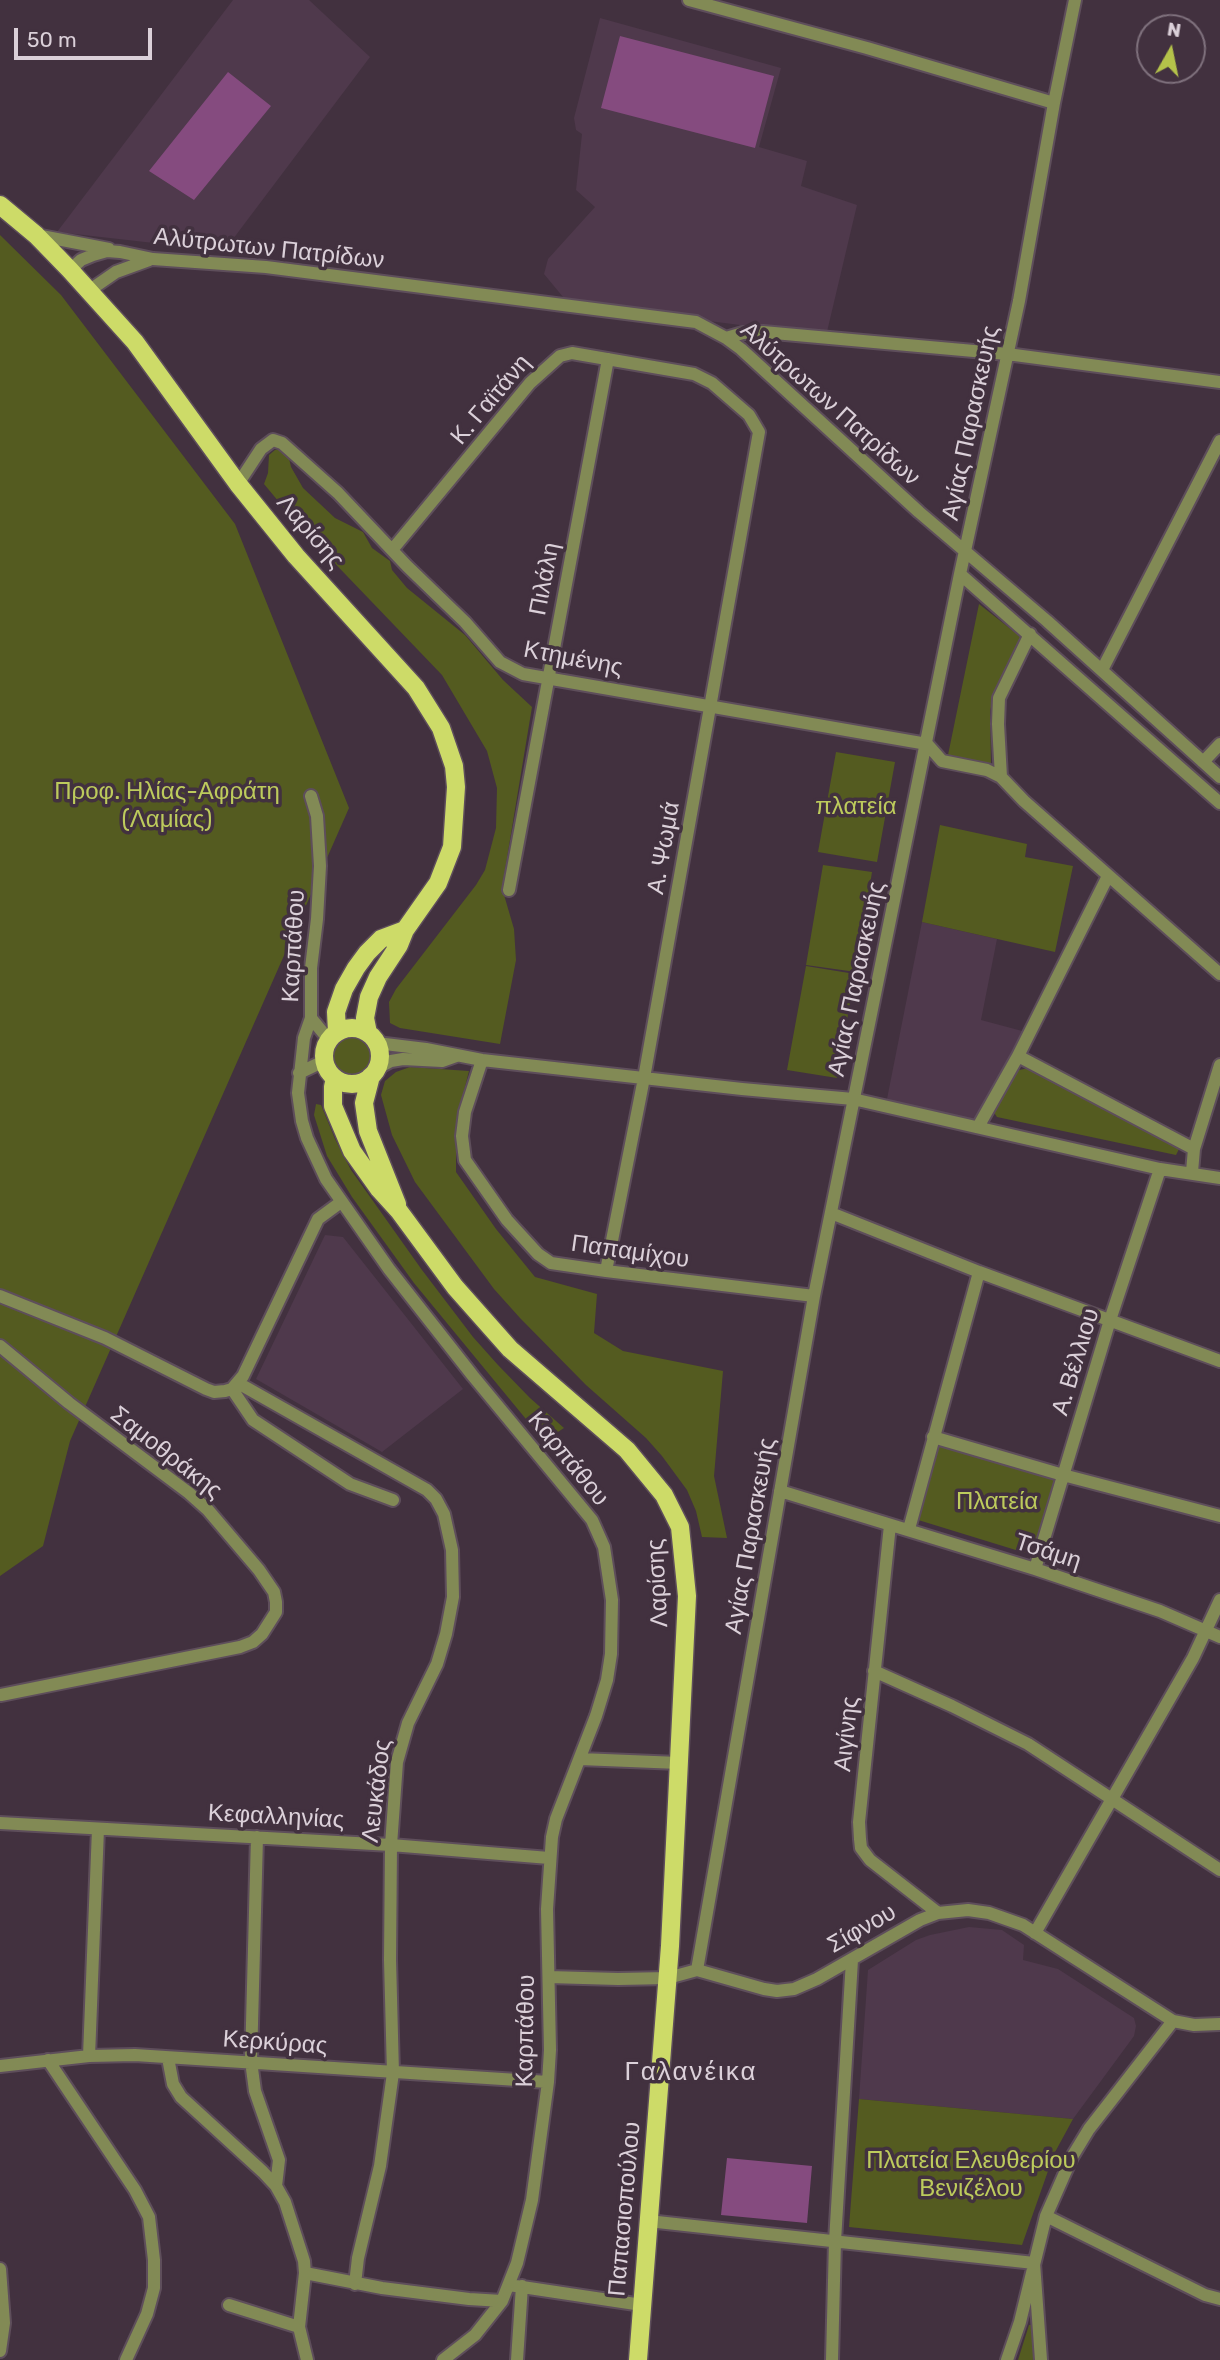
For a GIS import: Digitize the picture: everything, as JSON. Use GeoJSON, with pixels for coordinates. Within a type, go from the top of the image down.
{"type":"FeatureCollection","features":[{"type":"Feature","properties":{"kind":"main road","name":"Λαρίσης"},"geometry":{"type":"LineString","coordinates":[[0,205],[36,235],[90,290],[135,342],[238,484],[296,556],[416,688],[441,728],[449,746],[456,787],[457,806],[452,847],[438,883],[405,930],[369,997],[365,1018],[373,1038]]}},
{"type":"Feature","properties":{"kind":"main road","name":"Λαρίσης"},"geometry":{"type":"LineString","coordinates":[[333,1036],[336,1012],[344,989],[356,968],[381,939],[405,930]]}},
{"type":"Feature","properties":{"kind":"main road"},"geometry":{"type":"LineString","coordinates":[[353,1028],[373,1038],[380,1056],[374,1072],[363,1081],[354,1084],[344,1082],[335,1078],[328,1070],[324,1061],[324,1050],[333,1036],[353,1028]]}},
{"type":"Feature","properties":{"kind":"main road","name":"Λαρίσης"},"geometry":{"type":"LineString","coordinates":[[374,1072],[364,1103],[368,1131],[399,1211]]}},
{"type":"Feature","properties":{"kind":"main road","name":"Λαρίσης"},"geometry":{"type":"LineString","coordinates":[[335,1078],[332,1106],[364,1169],[490,1328],[536,1373],[628,1450],[672,1508],[680,1527],[687,1596],[668,1978]]}},
{"type":"Feature","properties":{"kind":"main road","name":"Παπασιοπούλου"},"geometry":{"type":"LineString","coordinates":[[638,2360],[668,1978]]}},
{"type":"Feature","properties":{"kind":"street"},"geometry":{"type":"LineString","coordinates":[[689,0],[867,48],[1054,103]]}},
{"type":"Feature","properties":{"kind":"street","name":"Αγίας Παρασκευής"},"geometry":{"type":"LineString","coordinates":[[697,1970],[814,1296],[965,549],[1019,301],[1075,0]]}},
{"type":"Feature","properties":{"kind":"street"},"geometry":{"type":"LineString","coordinates":[[36,235],[120,252]]}},
{"type":"Feature","properties":{"kind":"street","name":"Αλύτρωτων Πατρίδων"},"geometry":{"type":"LineString","coordinates":[[70,270],[81,260],[93,255],[120,252],[153,259],[266,267],[696,322],[726,338],[1220,777]]}},
{"type":"Feature","properties":{"kind":"street"},"geometry":{"type":"LineString","coordinates":[[90,290],[116,272],[153,259]]}},
{"type":"Feature","properties":{"kind":"street"},"geometry":{"type":"LineString","coordinates":[[726,338],[743,333],[763,332],[1007,355],[1220,382]]}},
{"type":"Feature","properties":{"kind":"street","name":"Κ. Γαϊτάνη"},"geometry":{"type":"LineString","coordinates":[[392,550],[547,365],[560,356],[572,353],[694,374],[712,383],[749,415],[759,432]]}},
{"type":"Feature","properties":{"kind":"street","name":"Πιλάλη"},"geometry":{"type":"LineString","coordinates":[[509,890],[608,359]]}},
{"type":"Feature","properties":{"kind":"street","name":"Α. Ψωμά"},"geometry":{"type":"LineString","coordinates":[[606,1271],[644,1078],[759,432]]}},
{"type":"Feature","properties":{"kind":"street","name":"Κτημένης"},"geometry":{"type":"LineString","coordinates":[[238,484],[261,449],[272,440],[282,443],[338,493],[465,622],[500,662],[523,674],[927,744]]}},
{"type":"Feature","properties":{"kind":"street"},"geometry":{"type":"LineString","coordinates":[[1102,670],[1220,441]]}},
{"type":"Feature","properties":{"kind":"street"},"geometry":{"type":"LineString","coordinates":[[960,575],[1220,803]]}},
{"type":"Feature","properties":{"kind":"street"},"geometry":{"type":"LineString","coordinates":[[1001,777],[999,698],[1030,634]]}},
{"type":"Feature","properties":{"kind":"street"},"geometry":{"type":"LineString","coordinates":[[927,744],[942,761],[987,770],[1001,777],[1024,801],[1220,974]]}},
{"type":"Feature","properties":{"kind":"street"},"geometry":{"type":"LineString","coordinates":[[1203,762],[1220,744]]}},
{"type":"Feature","properties":{"kind":"street","name":"Καρπάθου"},"geometry":{"type":"LineString","coordinates":[[311,796],[317,816],[320,866],[311,968],[311,1018],[304,1038],[299,1073],[299,1110],[307,1138],[319,1167],[389,1269],[473,1376],[586,1510],[598,1530],[606,1559],[612,1600],[611,1654],[607,1680],[556,1819],[549,1858],[548,2082],[533,2200],[515,2285],[517,2360]]}},
{"type":"Feature","properties":{"kind":"street"},"geometry":{"type":"LineString","coordinates":[[978,1127],[1018,1056],[1108,876]]}},
{"type":"Feature","properties":{"kind":"street"},"geometry":{"type":"LineString","coordinates":[[311,1018],[333,1036]]}},
{"type":"Feature","properties":{"kind":"street"},"geometry":{"type":"LineString","coordinates":[[373,1038],[482,1060],[853,1099],[1160,1169],[1220,1178]]}},
{"type":"Feature","properties":{"kind":"street"},"geometry":{"type":"LineString","coordinates":[[374,1072],[391,1061],[442,1060],[456,1056]]}},
{"type":"Feature","properties":{"kind":"street"},"geometry":{"type":"LineString","coordinates":[[1018,1056],[1194,1149]]}},
{"type":"Feature","properties":{"kind":"street","name":"Παπαμίχου"},"geometry":{"type":"LineString","coordinates":[[482,1060],[470,1091],[462,1149],[470,1169],[507,1220],[538,1254],[551,1263],[814,1296]]}},
{"type":"Feature","properties":{"kind":"street"},"geometry":{"type":"LineString","coordinates":[[299,1073],[324,1061]]}},
{"type":"Feature","properties":{"kind":"street"},"geometry":{"type":"LineString","coordinates":[[1192,1172],[1194,1149],[1220,1065]]}},
{"type":"Feature","properties":{"kind":"street","name":"Α. Βέλλιου"},"geometry":{"type":"LineString","coordinates":[[1035,1569],[1110,1320],[1160,1169]]}},
{"type":"Feature","properties":{"kind":"street"},"geometry":{"type":"LineString","coordinates":[[0,1296],[105,1338],[206,1389],[220,1392],[235,1386],[318,1219],[341,1202]]}},
{"type":"Feature","properties":{"kind":"street"},"geometry":{"type":"LineString","coordinates":[[831,1213],[979,1272],[1220,1361]]}},
{"type":"Feature","properties":{"kind":"street"},"geometry":{"type":"LineString","coordinates":[[909,1529],[979,1272]]}},
{"type":"Feature","properties":{"kind":"street","name":"Σαμοθράκης"},"geometry":{"type":"LineString","coordinates":[[0,1346],[69,1404],[208,1510],[259,1570],[274,1592],[276,1602],[276,1612],[262,1634],[253,1642],[240,1647],[1,1695]]}},
{"type":"Feature","properties":{"kind":"street"},"geometry":{"type":"LineString","coordinates":[[235,1386],[253,1420],[350,1484],[393,1500]]}},
{"type":"Feature","properties":{"kind":"street","name":"Λευκάδος"},"geometry":{"type":"LineString","coordinates":[[235,1386],[422,1486],[436,1499],[444,1514],[453,1560],[451,1610],[437,1664],[412,1712],[399,1750],[391,1845],[393,2073],[380,2166],[358,2258],[355,2284]]}},
{"type":"Feature","properties":{"kind":"street"},"geometry":{"type":"LineString","coordinates":[[933,1437],[1063,1475],[1220,1516]]}},
{"type":"Feature","properties":{"kind":"street","name":"Τσάμη"},"geometry":{"type":"LineString","coordinates":[[780,1491],[1035,1569],[1207,1629],[1220,1637]]}},
{"type":"Feature","properties":{"kind":"street","name":"Αιγίνης"},"geometry":{"type":"LineString","coordinates":[[890,1525],[859,1822],[861,1847],[870,1860],[938,1913]]}},
{"type":"Feature","properties":{"kind":"street"},"geometry":{"type":"LineString","coordinates":[[1035,1933],[1193,1658],[1220,1600]]}},
{"type":"Feature","properties":{"kind":"street"},"geometry":{"type":"LineString","coordinates":[[874,1671],[1028,1744],[1220,1870]]}},
{"type":"Feature","properties":{"kind":"street"},"geometry":{"type":"LineString","coordinates":[[580,1759],[679,1763]]}},
{"type":"Feature","properties":{"kind":"street","name":"Κεφαλληνίας"},"geometry":{"type":"LineString","coordinates":[[0,1824],[257,1836],[549,1858]]}},
{"type":"Feature","properties":{"kind":"street"},"geometry":{"type":"LineString","coordinates":[[89,2056],[98,1829]]}},
{"type":"Feature","properties":{"kind":"street"},"geometry":{"type":"LineString","coordinates":[[257,1836],[251,2061],[255,2091],[279,2160],[276,2186]]}},
{"type":"Feature","properties":{"kind":"street","name":"Σίφνου"},"geometry":{"type":"LineString","coordinates":[[549,1977],[668,1978],[697,1970],[716,1973],[764,1989],[784,1991],[805,1985],[908,1926],[938,1913],[978,1911],[1015,1922],[1035,1933],[1173,2021]]}},
{"type":"Feature","properties":{"kind":"street"},"geometry":{"type":"LineString","coordinates":[[832,2360],[835,2241],[852,1959]]}},
{"type":"Feature","properties":{"kind":"street"},"geometry":{"type":"LineString","coordinates":[[1007,2360],[1020,2322],[1046,2216],[1072,2157],[1089,2129],[1173,2021],[1194,2025],[1220,2024]]}},
{"type":"Feature","properties":{"kind":"street","name":"Κερκύρας"},"geometry":{"type":"LineString","coordinates":[[0,2066],[89,2056],[135,2055],[548,2082]]}},
{"type":"Feature","properties":{"kind":"street"},"geometry":{"type":"LineString","coordinates":[[168,2058],[173,2084],[181,2097],[276,2186],[285,2202],[296,2232],[305,2273],[299,2327],[307,2360]]}},
{"type":"Feature","properties":{"kind":"street"},"geometry":{"type":"LineString","coordinates":[[48,2060],[135,2190],[149,2217],[154,2288],[147,2314],[126,2360]]}},
{"type":"Feature","properties":{"kind":"street"},"geometry":{"type":"LineString","coordinates":[[1046,2216],[1205,2295],[1220,2299]]}},
{"type":"Feature","properties":{"kind":"street"},"geometry":{"type":"LineString","coordinates":[[648,2221],[1034,2263]]}},
{"type":"Feature","properties":{"kind":"street"},"geometry":{"type":"LineString","coordinates":[[1034,2263],[1041,2360]]}},
{"type":"Feature","properties":{"kind":"street"},"geometry":{"type":"LineString","coordinates":[[0,2269],[4,2323],[0,2351]]}},
{"type":"Feature","properties":{"kind":"street"},"geometry":{"type":"LineString","coordinates":[[305,2273],[355,2284],[502,2301]]}},
{"type":"Feature","properties":{"kind":"street"},"geometry":{"type":"LineString","coordinates":[[443,2360],[475,2335],[515,2285],[642,2305]]}},
{"type":"Feature","properties":{"kind":"street"},"geometry":{"type":"LineString","coordinates":[[229,2305],[299,2327]]}},
{"type":"Feature","properties":{"kind":"shaded area"},"geometry":{"type":"Polygon","coordinates":[[[233,0],[309,0],[370,57],[224,251],[57,232],[233,0]]]}},
{"type":"Feature","properties":{"kind":"shaded area"},"geometry":{"type":"Polygon","coordinates":[[[600,18],[781,68],[759,147],[807,161],[801,186],[857,205],[826,336],[568,303],[544,274],[548,259],[595,207],[576,190],[582,134],[576,130],[574,118],[600,18]]]}},
{"type":"Feature","properties":{"kind":"shaded area"},"geometry":{"type":"Polygon","coordinates":[[[922,922],[997,939],[981,1020],[1026,1032],[980,1126],[887,1099],[922,922]]]}},
{"type":"Feature","properties":{"kind":"shaded area"},"geometry":{"type":"Polygon","coordinates":[[[325,1235],[343,1237],[463,1389],[382,1452],[256,1379],[325,1235]]]}},
{"type":"Feature","properties":{"kind":"shaded area"},"geometry":{"type":"Polygon","coordinates":[[[969,1927],[1002,1930],[1024,1945],[1023,1960],[1058,1969],[1134,2018],[1134,2036],[1073,2119],[859,2099],[868,1970],[916,1940],[969,1927]]]}},
{"type":"Feature","properties":{"kind":"green space","name":"Προφ. Ηλίας-Αφράτη (Λαμίας)"},"geometry":{"type":"Polygon","coordinates":[[[0,235],[61,295],[235,524],[349,808],[70,1441],[43,1546],[0,1576],[0,235]]]}},
{"type":"Feature","properties":{"kind":"green space"},"geometry":{"type":"Polygon","coordinates":[[[283,449],[288,454],[291,467],[303,488],[335,518],[363,532],[372,548],[390,561],[392,570],[407,588],[465,635],[503,680],[532,707],[502,888],[514,929],[516,960],[500,1044],[400,1028],[390,1023],[389,1002],[396,989],[485,870],[496,828],[497,788],[487,751],[442,675],[299,526],[264,484],[269,455],[275,450],[283,449]]]}},
{"type":"Feature","properties":{"kind":"green space"},"geometry":{"type":"Polygon","coordinates":[[[979,604],[1022,638],[996,688],[990,711],[991,765],[948,755],[979,604]]]}},
{"type":"Feature","properties":{"kind":"green space","name":"πλατεία"},"geometry":{"type":"Polygon","coordinates":[[[836,752],[895,762],[877,862],[818,852],[836,752]]]}},
{"type":"Feature","properties":{"kind":"green space"},"geometry":{"type":"Polygon","coordinates":[[[940,825],[1027,844],[1025,857],[1073,866],[1055,952],[922,922],[940,825]]]}},
{"type":"Feature","properties":{"kind":"green space"},"geometry":{"type":"Polygon","coordinates":[[[823,865],[872,872],[856,972],[806,965],[823,865]]]}},
{"type":"Feature","properties":{"kind":"green space"},"geometry":{"type":"Polygon","coordinates":[[[806,966],[855,974],[837,1078],[787,1070],[806,966]]]}},
{"type":"Feature","properties":{"kind":"green space"},"geometry":{"type":"Polygon","coordinates":[[[352,1034],[367,1040],[373,1055],[367,1070],[352,1076],[337,1070],[331,1055],[337,1040],[352,1034]]]}},
{"type":"Feature","properties":{"kind":"green space"},"geometry":{"type":"Polygon","coordinates":[[[410,1067],[469,1071],[456,1123],[456,1172],[496,1229],[535,1277],[597,1294],[594,1333],[623,1351],[723,1371],[714,1476],[727,1538],[702,1537],[696,1511],[687,1490],[662,1456],[520,1318],[494,1289],[415,1182],[392,1135],[381,1095],[385,1081],[396,1072],[410,1067]]]}},
{"type":"Feature","properties":{"kind":"green space"},"geometry":{"type":"Polygon","coordinates":[[[1029,1068],[1180,1147],[1176,1155],[997,1117],[993,1111],[1014,1071],[1029,1068]]]}},
{"type":"Feature","properties":{"kind":"green space"},"geometry":{"type":"Polygon","coordinates":[[[316,1104],[321,1105],[351,1170],[473,1337],[530,1398],[564,1428],[544,1441],[414,1283],[352,1197],[327,1156],[314,1115],[316,1104]]]}},
{"type":"Feature","properties":{"kind":"green space","name":"Πλατεία"},"geometry":{"type":"Polygon","coordinates":[[[939,1443],[1055,1478],[1032,1555],[915,1519],[939,1443]]]}},
{"type":"Feature","properties":{"kind":"green space","name":"Πλατεία Ελευθερίου Βενιζέλου"},"geometry":{"type":"Polygon","coordinates":[[[859,2099],[1073,2119],[1054,2154],[1022,2245],[849,2227],[859,2099]]]}},
{"type":"Feature","properties":{"kind":"green space"},"geometry":{"type":"Polygon","coordinates":[[[1029,2325],[1034,2325],[1034,2360],[1018,2360],[1029,2325]]]}},
{"type":"Feature","properties":{"kind":"building"},"geometry":{"type":"Polygon","coordinates":[[[620,36],[774,76],[755,148],[601,108],[620,36]]]}},
{"type":"Feature","properties":{"kind":"building"},"geometry":{"type":"Polygon","coordinates":[[[228,72],[271,106],[194,200],[149,171],[228,72]]]}},
{"type":"Feature","properties":{"kind":"building"},"geometry":{"type":"Polygon","coordinates":[[[727,2158],[812,2166],[807,2223],[721,2215],[727,2158]]]}},
{"type":"Feature","properties":{"kind":"district","name":"Γαλανέικα"},"geometry":{"type":"Point","coordinates":[691,2072]}}]}
